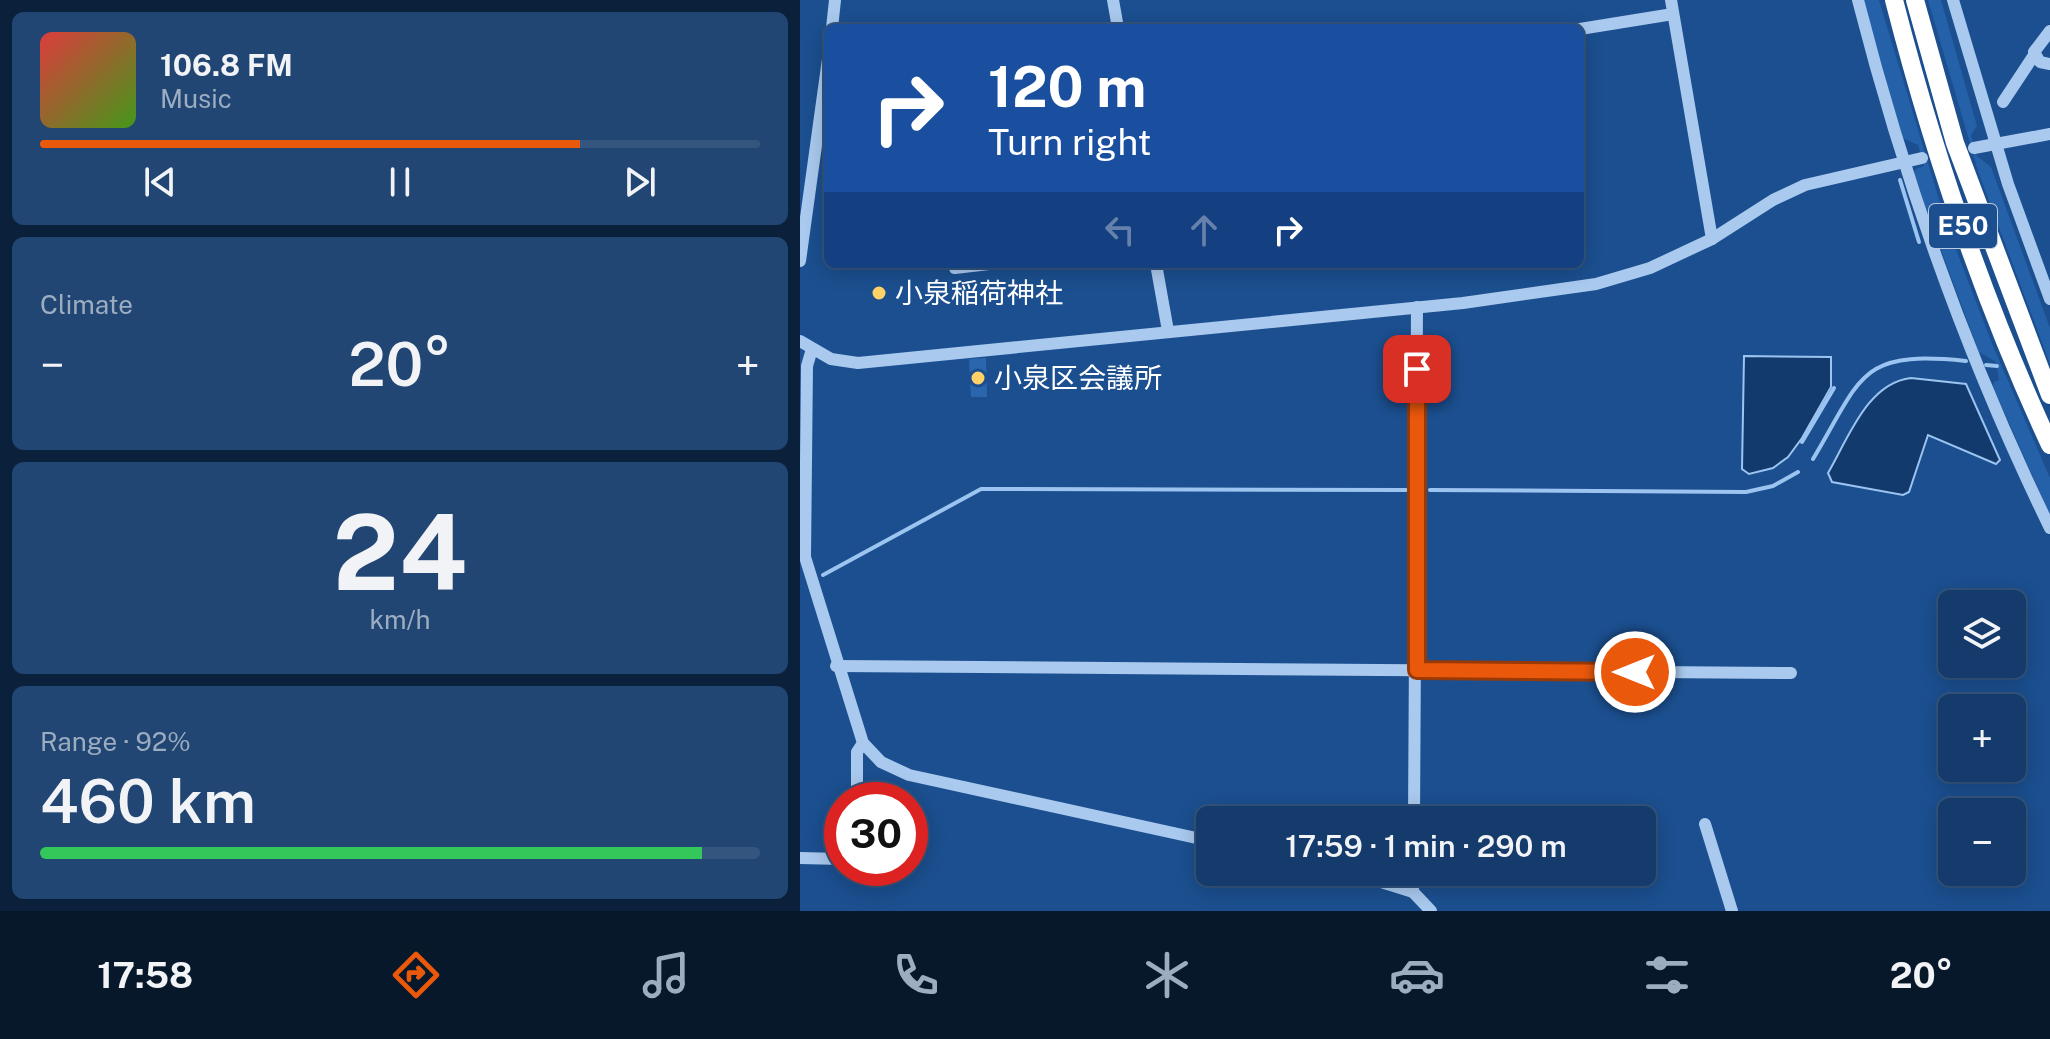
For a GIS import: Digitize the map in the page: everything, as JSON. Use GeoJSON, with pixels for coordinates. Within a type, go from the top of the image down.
{"type":"FeatureCollection","features":[{"type":"Feature","properties":{"kind":"highway","name":"E50"},"geometry":{"type":"LineString","coordinates":[[1894,0],[1931,132],[1973,254],[2050,445]]}},
{"type":"Feature","properties":{"kind":"highway","name":"E50"},"geometry":{"type":"LineString","coordinates":[[1915,0],[1955,143],[2050,395]]}},
{"type":"Feature","properties":{"kind":"street"},"geometry":{"type":"LineString","coordinates":[[832,24],[835,0]]}},
{"type":"Feature","properties":{"kind":"street"},"geometry":{"type":"LineString","coordinates":[[1113,0],[1117,24]]}},
{"type":"Feature","properties":{"kind":"street"},"geometry":{"type":"LineString","coordinates":[[1671,0],[1712,239]]}},
{"type":"Feature","properties":{"kind":"street"},"geometry":{"type":"LineString","coordinates":[[1858,0],[1904,162],[1982,373],[2050,528]]}},
{"type":"Feature","properties":{"kind":"street"},"geometry":{"type":"LineString","coordinates":[[1953,0],[1996,145],[2050,299]]}},
{"type":"Feature","properties":{"kind":"street"},"geometry":{"type":"LineString","coordinates":[[1584,28],[1673,14]]}},
{"type":"Feature","properties":{"kind":"street"},"geometry":{"type":"LineString","coordinates":[[2003,102],[2050,31]]}},
{"type":"Feature","properties":{"kind":"street"},"geometry":{"type":"LineString","coordinates":[[2035,57],[2050,64]]}},
{"type":"Feature","properties":{"kind":"street"},"geometry":{"type":"LineString","coordinates":[[800,261],[822,152],[824,121]]}},
{"type":"Feature","properties":{"kind":"street"},"geometry":{"type":"LineString","coordinates":[[1974,148],[2050,134]]}},
{"type":"Feature","properties":{"kind":"street"},"geometry":{"type":"LineString","coordinates":[[800,341],[831,359],[858,363],[1417,307],[1596,284],[1650,268],[1712,239],[1791,190],[1822,179],[1922,158]]}},
{"type":"Feature","properties":{"kind":"street"},"geometry":{"type":"LineString","coordinates":[[1157,268],[1168,331]]}},
{"type":"Feature","properties":{"kind":"street"},"geometry":{"type":"LineString","coordinates":[[1414,806],[1417,307]]}},
{"type":"Feature","properties":{"kind":"street"},"geometry":{"type":"LineString","coordinates":[[812,349],[807,366],[804,545],[836,666],[863,743],[881,762],[909,775],[1196,838]]}},
{"type":"Feature","properties":{"kind":"street"},"geometry":{"type":"LineString","coordinates":[[836,666],[1791,673]]}},
{"type":"Feature","properties":{"kind":"street"},"geometry":{"type":"LineString","coordinates":[[857,782],[857,752],[863,743]]}},
{"type":"Feature","properties":{"kind":"street"},"geometry":{"type":"LineString","coordinates":[[1705,824],[1732,911]]}},
{"type":"Feature","properties":{"kind":"street"},"geometry":{"type":"LineString","coordinates":[[800,858],[824,859]]}},
{"type":"Feature","properties":{"kind":"street"},"geometry":{"type":"LineString","coordinates":[[1394,886],[1413,892],[1431,911]]}},
{"type":"Feature","properties":{"kind":"street"},"geometry":{"type":"LineString","coordinates":[[1413,886],[1413,892]]}},
{"type":"Feature","properties":{"kind":"shaded area"},"geometry":{"type":"Polygon","coordinates":[[[1863,0],[1879,0],[1947,226],[1993,346],[2050,478],[2050,515],[1993,387],[1994,382],[1999,380],[1996,362],[1979,352],[1913,175],[1916,169],[1924,166],[1918,145],[1902,138],[1863,0]]]}},
{"type":"Feature","properties":{"kind":"shaded area"},"geometry":{"type":"Polygon","coordinates":[[[1928,0],[1941,0],[1977,126],[1971,135],[1977,156],[1991,167],[2050,328],[2050,364],[1979,174],[1928,0]]]}},
{"type":"Feature","properties":{"kind":"shaded area"},"geometry":{"type":"Polygon","coordinates":[[[1744,356],[1831,357],[1831,387],[1802,438],[1788,457],[1773,468],[1749,474],[1742,469],[1744,356]]]}},
{"type":"Feature","properties":{"kind":"shaded area"},"geometry":{"type":"Polygon","coordinates":[[[1911,378],[1966,384],[2000,460],[1996,464],[1928,435],[1909,492],[1903,495],[1832,482],[1828,473],[1860,415],[1882,390],[1911,378]]]}},
{"type":"Feature","properties":{"kind":"building","name":"小泉区会議所"},"geometry":{"type":"Polygon","coordinates":[[[986,358],[987,397],[971,397],[969,359],[986,358]]]}},
{"type":"Feature","properties":{"kind":"waterway"},"geometry":{"type":"LineString","coordinates":[[1900,180],[1919,242]]}},
{"type":"Feature","properties":{"kind":"waterway"},"geometry":{"type":"LineString","coordinates":[[1813,459],[1855,388],[1868,374],[1884,365],[1904,360],[1966,361]]}},
{"type":"Feature","properties":{"kind":"waterway"},"geometry":{"type":"LineString","coordinates":[[1986,365],[1997,366]]}},
{"type":"Feature","properties":{"kind":"waterway"},"geometry":{"type":"LineString","coordinates":[[1802,442],[1834,388]]}},
{"type":"Feature","properties":{"kind":"waterway"},"geometry":{"type":"LineString","coordinates":[[1430,490],[1746,492],[1773,486],[1798,472]]}},
{"type":"Feature","properties":{"kind":"waterway"},"geometry":{"type":"LineString","coordinates":[[823,575],[981,489],[1406,490]]}},
{"type":"Feature","properties":{"kind":"place","name":"小泉稲荷神社"},"geometry":{"type":"Point","coordinates":[879,293]}},
{"type":"Feature","properties":{"kind":"place","name":"小泉区会議所"},"geometry":{"type":"Point","coordinates":[978,378]}},
{"type":"Feature","properties":{"kind":"route"},"geometry":{"type":"LineString","coordinates":[[1417,369],[1417,670],[1635,672]]}}]}
